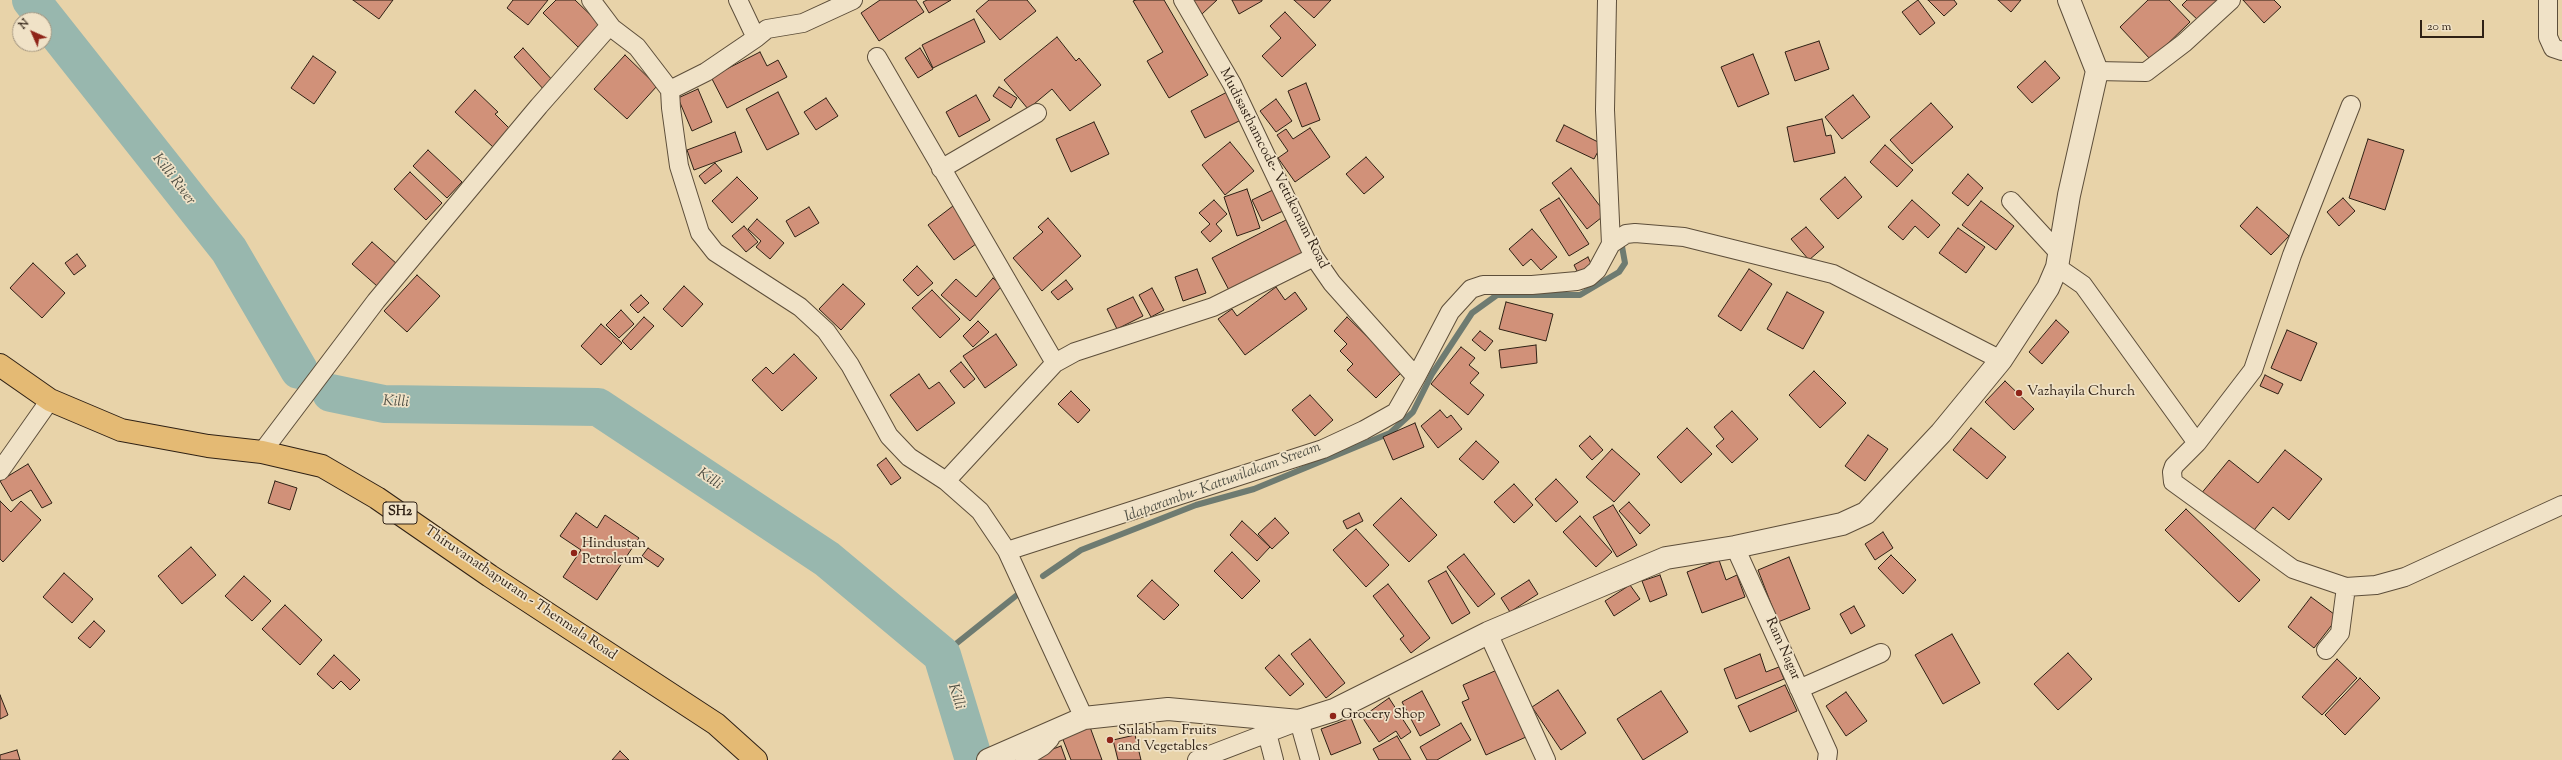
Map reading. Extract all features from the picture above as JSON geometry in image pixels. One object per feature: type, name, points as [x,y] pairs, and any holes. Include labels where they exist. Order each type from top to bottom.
[{"type":"main road","name":"Thiruvanathapuram - Thenmala Road","points":[[0,365],[50,400],[121,430],[208,446],[262,452],[322,466],[377,498],[490,576],[716,724],[756,760]]},
{"type":"street","points":[[591,0],[612,28],[636,47],[670,90],[670,108],[679,166],[700,233],[715,252],[800,307],[826,331],[850,365],[889,436],[909,457],[946,481],[980,511],[1010,555],[1019,578],[1084,718]]},
{"type":"street","points":[[738,0],[756,38]]},
{"type":"street","points":[[670,90],[706,72],[768,29],[803,23],[853,0]]},
{"type":"street","name":"Mudisasthamcode- Vettikonam Road","points":[[1183,0],[1232,84],[1314,257],[1332,284],[1416,377]]},
{"type":"street","points":[[1010,555],[1323,448],[1370,428],[1396,412],[1450,312],[1471,288],[1483,285],[1532,285],[1577,281],[1589,277],[1598,270],[1617,240],[1605,110],[1607,0]]},
{"type":"street","points":[[1197,760],[1299,721],[1334,710],[1488,633],[1666,558],[1735,547],[1842,524],[1866,513],[1941,433],[2001,360],[2048,288],[2058,260],[2069,194],[2096,71],[2069,0]]},
{"type":"street","points":[[2096,71],[2146,72],[2184,43],[2231,0]]},
{"type":"street","points":[[2548,0],[2548,38],[2553,48],[2562,51]]},
{"type":"street","points":[[262,452],[376,301],[539,106],[605,31],[612,28]]},
{"type":"street","points":[[877,57],[1055,363]]},
{"type":"street","points":[[2351,105],[2292,255],[2253,370],[2198,443],[2174,466],[2172,472],[2173,482],[2293,568],[2346,587],[2376,585],[2405,577],[2562,505]]},
{"type":"street","points":[[941,168],[1037,113]]},
{"type":"street","points":[[2011,201],[2058,260],[2083,285],[2198,443]]},
{"type":"street","points":[[1617,240],[1684,237],[1833,274],[2001,360]]},
{"type":"street","points":[[946,481],[1055,363],[1075,352],[1213,307],[1314,257]]},
{"type":"street","points":[[0,471],[50,400]]},
{"type":"street","name":"Ram Nagar","points":[[1735,547],[1828,756]]},
{"type":"street","points":[[2326,650],[2340,633],[2346,587]]},
{"type":"street","points":[[1488,633],[1546,760]]},
{"type":"street","points":[[1799,689],[1881,653]]},
{"type":"street","points":[[988,760],[1084,718],[1168,709],[1299,721]]},
{"type":"street","points":[[1299,721],[1310,760]]},
{"type":"street","points":[[1025,760],[1025,757],[1043,746],[1062,727]]},
{"type":"street","points":[[1267,733],[1274,760]]},
{"type":"building","points":[[353,0],[393,0],[379,19]]},
{"type":"building","points":[[513,0],[548,0],[528,25],[507,8]]},
{"type":"building","points":[[556,0],[575,0],[600,24],[578,47],[543,13]]},
{"type":"building","points":[[880,0],[916,0],[924,12],[879,41],[861,13]]},
{"type":"building","points":[[927,0],[951,0],[929,13],[923,2]]},
{"type":"building","points":[[989,0],[1027,0],[1036,11],[1000,40],[976,11]]},
{"type":"building","points":[[1164,0],[1208,75],[1169,98],[1147,61],[1163,52],[1133,1]]},
{"type":"building","points":[[1190,0],[1217,0],[1202,14]]},
{"type":"building","points":[[1232,0],[1262,0],[1262,1],[1239,14]]},
{"type":"building","points":[[1294,0],[1331,0],[1314,18]]},
{"type":"building","points":[[1918,0],[1935,23],[1920,35],[1902,12]]},
{"type":"building","points":[[1928,0],[1954,0],[1957,4],[1944,16]]},
{"type":"building","points":[[1998,0],[2021,0],[2011,12]]},
{"type":"building","points":[[2148,0],[2169,0],[2190,22],[2151,60],[2120,27]]},
{"type":"building","points":[[2187,0],[2219,1],[2199,21],[2182,5]]},
{"type":"building","points":[[2243,0],[2274,0],[2281,7],[2264,23]]},
{"type":"building","points":[[1285,12],[1316,45],[1282,77],[1262,56],[1281,38],[1270,26]]},
{"type":"building","points":[[974,19],[985,42],[933,68],[922,45]]},
{"type":"building","points":[[1057,37],[1076,61],[1079,58],[1101,85],[1070,111],[1052,89],[1028,109],[1004,80]]},
{"type":"building","points":[[1819,41],[1829,69],[1795,81],[1785,52]]},
{"type":"building","points":[[523,48],[555,83],[546,92],[514,57]]},
{"type":"building","points":[[920,48],[933,69],[918,78],[905,58]]},
{"type":"building","points":[[760,52],[767,66],[778,60],[787,77],[727,108],[711,77]]},
{"type":"building","points":[[1753,54],[1769,94],[1738,107],[1721,67]]},
{"type":"building","points":[[625,55],[657,86],[627,119],[594,89]]},
{"type":"building","points":[[313,56],[336,72],[314,104],[291,88]]},
{"type":"building","points":[[2045,61],[2060,78],[2032,103],[2017,87]]},
{"type":"building","points":[[1306,83],[1320,120],[1302,127],[1288,91]]},
{"type":"building","points":[[999,87],[1017,98],[1011,108],[993,96]]},
{"type":"building","points":[[698,89],[712,122],[692,131],[678,98]]},
{"type":"building","points":[[475,90],[498,112],[495,114],[510,129],[493,147],[455,112]]},
{"type":"building","points":[[1229,91],[1243,119],[1205,138],[1191,111]]},
{"type":"building","points":[[778,92],[799,134],[767,150],[746,109]]},
{"type":"building","points":[[976,95],[990,120],[959,137],[946,112]]},
{"type":"building","points":[[1853,95],[1870,117],[1842,139],[1825,117]]},
{"type":"building","points":[[826,98],[838,116],[816,130],[804,112]]},
{"type":"building","points":[[1276,99],[1292,121],[1276,132],[1260,111]]},
{"type":"building","points":[[1931,103],[1953,127],[1912,164],[1890,140]]},
{"type":"building","points":[[1822,119],[1826,136],[1831,135],[1835,153],[1794,162],[1787,127]]},
{"type":"building","points":[[1094,122],[1109,154],[1071,172],[1056,139]]},
{"type":"building","points":[[1564,125],[1602,144],[1594,159],[1556,141]]},
{"type":"building","points":[[1310,128],[1330,157],[1295,182],[1278,158],[1288,151],[1277,135],[1286,129],[1293,139]]},
{"type":"building","points":[[735,132],[742,152],[694,170],[687,150]]},
{"type":"building","points":[[2368,139],[2404,150],[2385,210],[2349,198]]},
{"type":"building","points":[[1230,142],[1254,171],[1225,195],[1202,165]]},
{"type":"building","points":[[1885,145],[1913,170],[1897,187],[1870,162]]},
{"type":"building","points":[[428,150],[462,182],[447,198],[413,166]]},
{"type":"building","points":[[1366,157],[1384,177],[1364,194],[1346,174]]},
{"type":"building","points":[[715,163],[722,171],[705,184],[699,176]]},
{"type":"building","points":[[1571,168],[1606,214],[1587,229],[1552,183]]},
{"type":"building","points":[[410,172],[442,203],[426,220],[394,189]]},
{"type":"building","points":[[1968,174],[1983,188],[1968,206],[1952,193]]},
{"type":"building","points":[[737,177],[758,198],[732,223],[712,201]]},
{"type":"building","points":[[1845,177],[1862,197],[1838,219],[1820,199]]},
{"type":"building","points":[[1247,189],[1260,228],[1237,236],[1224,197]]},
{"type":"building","points":[[1275,189],[1285,210],[1262,221],[1252,200]]},
{"type":"building","points":[[1559,198],[1589,244],[1569,256],[1540,210]]},
{"type":"building","points":[[2343,198],[2355,211],[2339,226],[2327,212]]},
{"type":"building","points":[[1214,200],[1227,214],[1216,224],[1222,231],[1210,242],[1201,232],[1210,224],[1199,213]]},
{"type":"building","points":[[1912,200],[1940,225],[1928,238],[1915,226],[1903,240],[1888,227]]},
{"type":"building","points":[[1981,201],[2014,226],[1996,250],[1962,225]]},
{"type":"building","points":[[953,206],[980,241],[954,260],[928,225]]},
{"type":"building","points":[[809,207],[819,223],[795,237],[786,221]]},
{"type":"building","points":[[2257,207],[2289,236],[2271,255],[2240,226]]},
{"type":"building","points":[[1048,218],[1081,256],[1042,291],[1013,258],[1043,232],[1038,227]]},
{"type":"building","points":[[757,219],[784,243],[770,259],[756,247],[761,241],[748,229]]},
{"type":"building","points":[[1286,220],[1303,254],[1230,292],[1212,258]]},
{"type":"building","points":[[744,226],[758,242],[746,252],[732,236]]},
{"type":"building","points":[[1806,227],[1824,247],[1809,260],[1791,239]]},
{"type":"building","points":[[1958,228],[1985,247],[1966,273],[1939,253]]},
{"type":"building","points":[[1532,229],[1557,257],[1541,270],[1531,259],[1523,266],[1509,249]]},
{"type":"building","points":[[372,242],[397,264],[377,286],[352,264]]},
{"type":"building","points":[[77,254],[86,266],[74,275],[65,263]]},
{"type":"building","points":[[1588,257],[1593,268],[1579,275],[1574,265]]},
{"type":"building","points":[[33,263],[65,293],[42,318],[10,288]]},
{"type":"building","points":[[917,266],[933,283],[918,296],[903,280]]},
{"type":"building","points":[[1197,269],[1206,293],[1183,301],[1175,277]]},
{"type":"building","points":[[1749,269],[1772,284],[1741,331],[1718,316]]},
{"type":"building","points":[[417,275],[440,296],[407,332],[384,311]]},
{"type":"building","points":[[993,278],[1002,286],[970,321],[941,295],[956,279],[976,297]]},
{"type":"building","points":[[1066,280],[1073,289],[1058,300],[1051,292]]},
{"type":"building","points":[[843,284],[865,304],[841,330],[819,309]]},
{"type":"building","points":[[684,286],[703,304],[682,327],[663,309]]},
{"type":"building","points":[[1276,287],[1285,300],[1295,292],[1307,309],[1245,355],[1218,319],[1232,309],[1237,316]]},
{"type":"building","points":[[1152,288],[1164,310],[1151,317],[1139,295]]},
{"type":"building","points":[[932,290],[960,319],[940,338],[912,308]]},
{"type":"building","points":[[1787,292],[1824,312],[1803,349],[1767,329]]},
{"type":"building","points":[[641,295],[649,303],[638,313],[630,305]]},
{"type":"building","points":[[1133,297],[1143,316],[1117,329],[1107,309]]},
{"type":"building","points":[[1506,302],[1553,314],[1546,341],[1499,329]]},
{"type":"building","points":[[621,310],[634,324],[619,338],[606,325]]},
{"type":"building","points":[[644,317],[654,326],[631,350],[622,341]]},
{"type":"building","points":[[1347,317],[1403,371],[1376,398],[1347,370],[1353,364],[1340,351],[1347,344],[1334,331]]},
{"type":"building","points":[[2056,320],[2069,332],[2042,364],[2029,352]]},
{"type":"building","points":[[978,321],[989,332],[973,347],[963,336]]},
{"type":"building","points":[[601,324],[622,343],[601,365],[581,346]]},
{"type":"building","points":[[2287,330],[2317,343],[2301,381],[2271,368]]},
{"type":"building","points":[[1480,331],[1493,341],[1485,351],[1472,340]]},
{"type":"building","points":[[996,334],[1017,365],[985,388],[963,356]]},
{"type":"building","points":[[1536,345],[1537,363],[1501,368],[1499,350]]},
{"type":"building","points":[[1461,347],[1475,358],[1469,365],[1479,373],[1470,383],[1484,395],[1468,415],[1431,384]]},
{"type":"building","points":[[794,354],[817,378],[782,411],[752,380],[766,367],[773,374]]},
{"type":"building","points":[[961,362],[975,379],[964,388],[950,371]]},
{"type":"building","points":[[1814,371],[1846,403],[1820,428],[1789,395]]},
{"type":"building","points":[[919,374],[929,389],[939,382],[955,403],[917,431],[890,395]]},
{"type":"building","points":[[2265,375],[2283,384],[2278,394],[2260,386]]},
{"type":"building","points":[[2005,381],[2034,409],[2014,430],[1985,402]]},
{"type":"building","points":[[1071,391],[1090,410],[1078,423],[1058,404]]},
{"type":"building","points":[[1310,395],[1333,420],[1315,436],[1292,410]]},
{"type":"building","points":[[1440,410],[1447,418],[1451,415],[1462,429],[1438,448],[1421,426]]},
{"type":"building","points":[[1732,411],[1758,439],[1732,463],[1716,446],[1724,439],[1714,427]]},
{"type":"building","points":[[1415,423],[1424,447],[1393,460],[1383,437]]},
{"type":"building","points":[[1687,428],[1712,454],[1681,483],[1657,457]]},
{"type":"building","points":[[1971,428],[2006,457],[1987,479],[1953,450]]},
{"type":"building","points":[[1868,435],[1888,449],[1865,481],[1845,466]]},
{"type":"building","points":[[1590,436],[1603,450],[1592,460],[1579,446]]},
{"type":"building","points":[[1476,441],[1499,462],[1483,480],[1459,459]]},
{"type":"building","points":[[1612,449],[1640,474],[1614,502],[1586,477]]},
{"type":"building","points":[[2285,450],[2322,479],[2289,520],[2273,507],[2250,535],[2200,495],[2229,460],[2258,483]]},
{"type":"building","points":[[886,458],[901,478],[891,485],[877,465]]},
{"type":"building","points":[[28,464],[52,503],[42,508],[31,490],[12,501],[0,481]]},
{"type":"building","points":[[1556,479],[1578,502],[1556,522],[1535,499]]},
{"type":"building","points":[[275,481],[297,488],[290,510],[268,503]]},
{"type":"building","points":[[1514,484],[1533,505],[1514,523],[1494,502]]},
{"type":"building","points":[[1401,498],[1437,535],[1409,562],[1373,525]]},
{"type":"building","points":[[0,501],[11,512],[21,501],[41,520],[3,562],[0,559]]},
{"type":"building","points":[[1629,502],[1650,525],[1640,534],[1619,511]]},
{"type":"building","points":[[1613,505],[1637,545],[1617,557],[1593,517]]},
{"type":"building","points":[[2186,509],[2260,580],[2239,602],[2165,530]]},
{"type":"building","points":[[576,513],[597,528],[605,515],[639,538],[597,600],[563,577],[581,550],[560,536]]},
{"type":"building","points":[[1359,513],[1363,521],[1347,529],[1343,521]]},
{"type":"building","points":[[1580,516],[1612,552],[1596,567],[1563,532]]},
{"type":"building","points":[[1275,518],[1289,533],[1272,549],[1258,534]]},
{"type":"building","points":[[1242,521],[1270,547],[1257,561],[1230,535]]},
{"type":"building","points":[[1356,529],[1389,565],[1366,587],[1333,550]]},
{"type":"building","points":[[1883,532],[1893,548],[1875,560],[1865,544]]},
{"type":"building","points":[[191,547],[216,575],[182,604],[158,576]]},
{"type":"building","points":[[648,548],[664,559],[658,567],[642,556]]},
{"type":"building","points":[[1232,552],[1260,581],[1242,599],[1214,571]]},
{"type":"building","points":[[1464,554],[1495,594],[1478,607],[1447,567]]},
{"type":"building","points":[[1891,555],[1916,580],[1903,594],[1878,568]]},
{"type":"building","points":[[1789,557],[1810,609],[1778,622],[1758,570]]},
{"type":"building","points":[[1719,560],[1726,580],[1737,575],[1745,597],[1702,613],[1687,572]]},
{"type":"building","points":[[1446,571],[1470,613],[1452,624],[1428,581]]},
{"type":"building","points":[[64,573],[93,599],[72,623],[43,597]]},
{"type":"building","points":[[1660,575],[1667,595],[1650,602],[1642,581]]},
{"type":"building","points":[[244,576],[271,601],[252,621],[225,596]]},
{"type":"building","points":[[1152,580],[1179,605],[1164,620],[1137,596]]},
{"type":"building","points":[[1529,580],[1538,594],[1510,612],[1501,598]]},
{"type":"building","points":[[1388,584],[1430,638],[1411,653],[1400,639],[1404,636],[1373,596]]},
{"type":"building","points":[[1630,585],[1640,599],[1614,616],[1605,601]]},
{"type":"building","points":[[2311,597],[2338,617],[2314,648],[2288,627]]},
{"type":"building","points":[[285,605],[322,640],[300,665],[262,629]]},
{"type":"building","points":[[1854,606],[1865,626],[1851,634],[1840,614]]},
{"type":"building","points":[[94,621],[105,631],[90,648],[78,638]]},
{"type":"building","points":[[1952,634],[1980,683],[1943,704],[1915,655]]},
{"type":"building","points":[[1310,639],[1345,683],[1326,698],[1291,654]]},
{"type":"building","points":[[2068,653],[2092,679],[2058,710],[2034,684]]},
{"type":"building","points":[[1760,654],[1766,672],[1779,667],[1784,679],[1736,699],[1724,669]]},
{"type":"building","points":[[334,655],[360,680],[350,690],[341,681],[333,689],[317,674]]},
{"type":"building","points":[[1279,655],[1304,684],[1290,696],[1265,668]]},
{"type":"building","points":[[2337,659],[2357,678],[2322,715],[2302,697]]},
{"type":"building","points":[[1497,670],[1526,737],[1486,755],[1462,702],[1469,699],[1463,685]]},
{"type":"building","points":[[2360,678],[2380,698],[2345,735],[2325,715]]},
{"type":"building","points":[[1785,685],[1797,711],[1750,732],[1738,706]]},
{"type":"building","points":[[1558,690],[1586,733],[1561,750],[1532,707]]},
{"type":"building","points":[[1422,691],[1440,725],[1420,736],[1402,702]]},
{"type":"building","points":[[1661,691],[1688,732],[1643,760],[1617,719]]},
{"type":"building","points":[[1846,692],[1867,721],[1846,736],[1826,706]]},
{"type":"building","points":[[0,695],[8,715],[0,719]]},
{"type":"building","points":[[1389,698],[1411,732],[1401,739],[1396,731],[1379,742],[1362,717]]},
{"type":"building","points":[[1351,718],[1361,743],[1331,755],[1321,729]]},
{"type":"building","points":[[1461,723],[1471,740],[1437,760],[1427,760],[1420,747]]},
{"type":"building","points":[[1090,727],[1102,760],[1071,760],[1062,737]]},
{"type":"building","points":[[1135,735],[1141,760],[1118,760],[1113,740]]},
{"type":"building","points":[[1397,736],[1411,760],[1379,760],[1373,749]]},
{"type":"building","points":[[1061,746],[1066,760],[1026,759]]},
{"type":"building","points":[[17,750],[20,760],[0,760],[0,755]]},
{"type":"building","points":[[620,751],[629,760],[612,760]]},
{"type":"waterway","name":"Killi River","points":[[31,0],[229,250],[299,370]]},
{"type":"waterway","name":"Idaparambu- Kattuvilakam Stream","points":[[1043,576],[1081,550],[1196,505],[1254,489],[1390,433],[1413,412],[1432,374],[1472,313],[1497,295],[1580,295],[1619,272],[1625,263],[1621,241]]},
{"type":"waterway","name":"Killi","points":[[331,393],[384,404],[598,407],[827,559],[942,655],[974,760]]},
{"type":"waterway","name":"Idaparambu- Kattuvilakam Stream","points":[[942,655],[1017,595]]},
{"type":"place","name":"Vazhayila Church","points":[[2019,393]]},
{"type":"place","name":"Hindustan Petroleum","points":[[574,553]]},
{"type":"place","name":"Grocery Shop","points":[[1333,716]]},
{"type":"place","name":"Sulabham Fruits and Vegetables","points":[[1110,740]]}]
